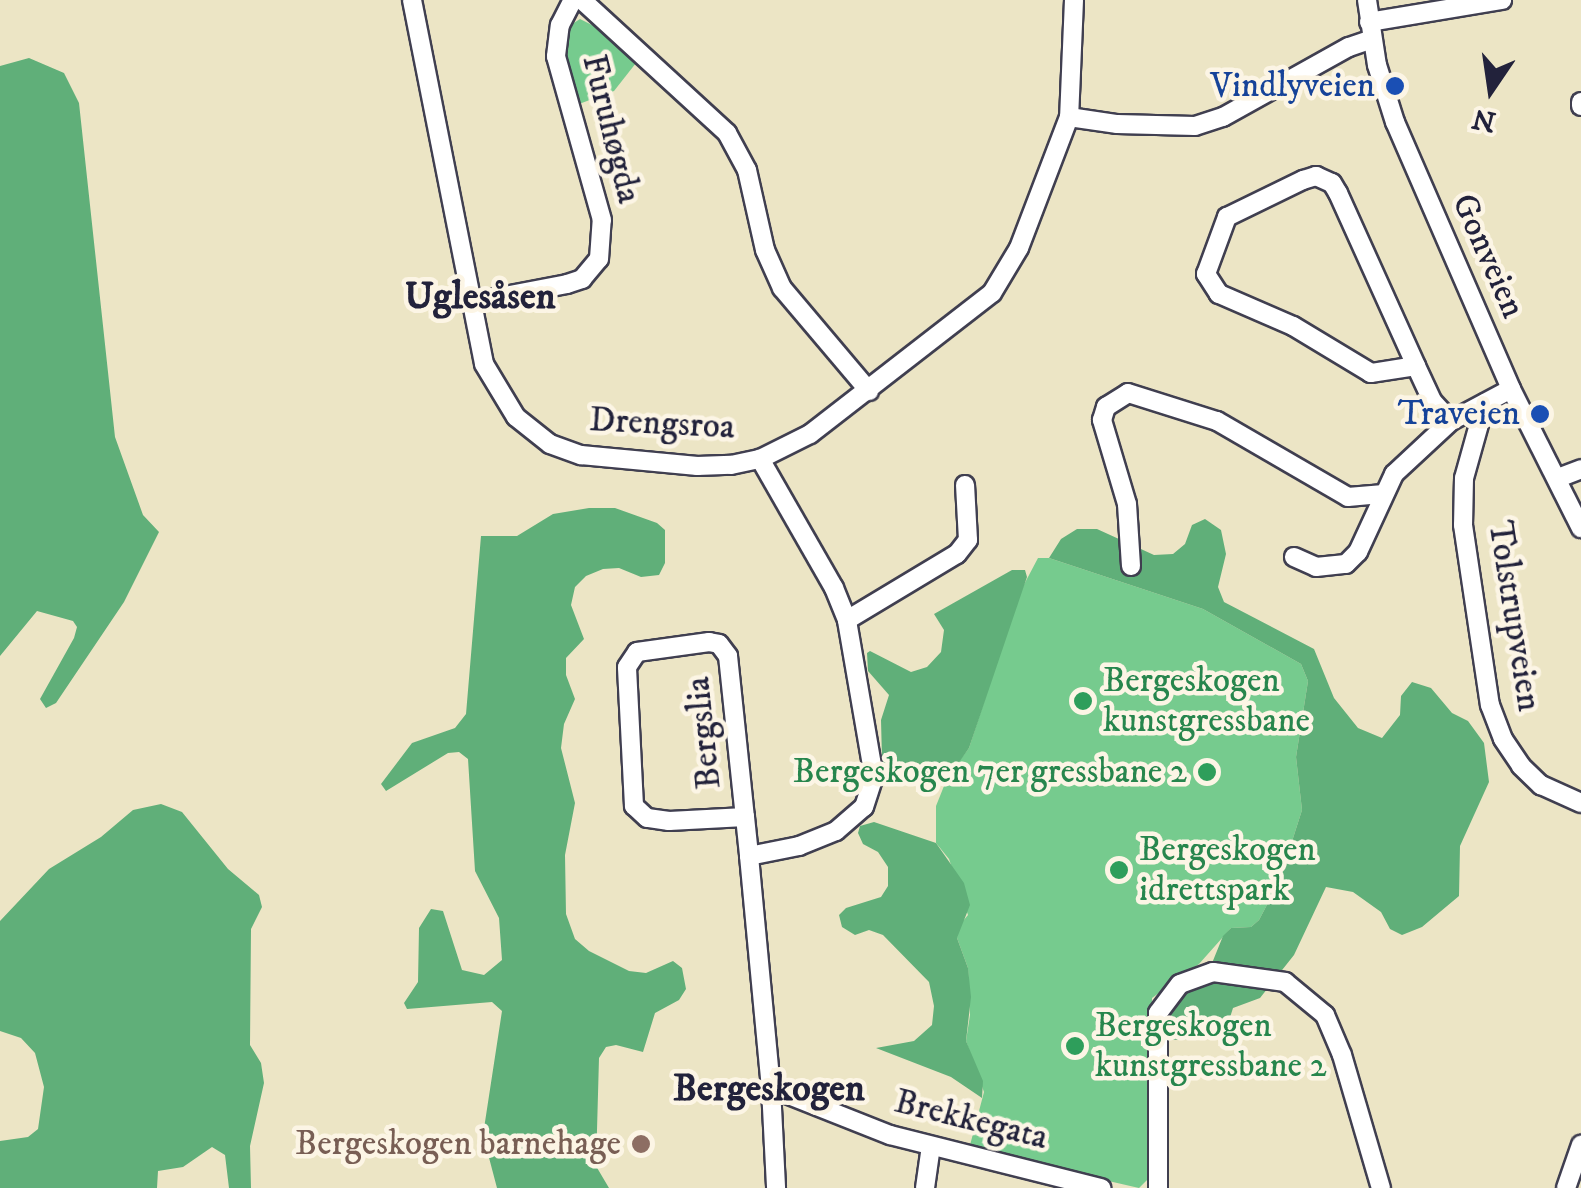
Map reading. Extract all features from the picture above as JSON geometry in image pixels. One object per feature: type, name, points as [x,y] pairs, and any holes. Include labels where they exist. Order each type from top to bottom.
[{"type":"street","name":"Drengsroa","points":[[412,0],[473,302],[476,334],[493,385],[516,417],[550,444],[602,458],[697,466],[760,459],[797,442],[868,391],[992,293],[1018,248],[1068,117]]},
{"type":"street","name":"Furuhøgda","points":[[473,302],[567,284],[582,278],[599,259],[602,220],[556,56],[560,25],[573,0]]},
{"type":"street","points":[[582,0],[726,134],[747,170],[765,250],[782,288],[868,391]]},
{"type":"street","points":[[1074,0],[1068,117],[1195,126],[1223,117],[1349,47],[1370,31],[1502,0]]},
{"type":"street","name":"Gonveien","points":[[1367,0],[1370,31],[1394,122],[1511,389],[1581,528]]},
{"type":"street","points":[[1416,366],[1371,373],[1293,326],[1219,294],[1206,274],[1227,217],[1303,180],[1316,176],[1332,183],[1433,402],[1451,422]]},
{"type":"street","points":[[1294,557],[1316,567],[1346,564],[1358,552],[1381,494],[1394,474],[1451,422],[1511,389]]},
{"type":"street","points":[[1132,566],[1127,504],[1102,420],[1106,407],[1128,393],[1217,420],[1348,497],[1381,494]]},
{"type":"street","name":"Tolstrupveien","points":[[1485,403],[1464,478],[1464,525],[1490,705],[1503,739],[1521,766],[1542,784],[1581,802]]},
{"type":"street","points":[[749,856],[820,839],[853,818],[869,799],[873,762],[847,620],[834,588],[760,459]]},
{"type":"street","points":[[1558,478],[1581,469]]},
{"type":"street","points":[[847,620],[957,554],[968,540],[965,485]]},
{"type":"street","name":"Bergslia","points":[[745,817],[669,821],[647,818],[634,806],[627,667],[637,652],[709,642],[724,649],[745,817],[749,856],[771,1088],[776,1188]]},
{"type":"street","points":[[1158,1188],[1158,1013],[1180,984],[1213,972],[1285,982],[1326,1015],[1342,1054],[1381,1188]]},
{"type":"street","name":"Brekkegata","points":[[771,1088],[857,1124],[1101,1188]]},
{"type":"street","points":[[1566,1188],[1581,1145]]},
{"type":"street","points":[[925,1188],[931,1146]]},
{"type":"green space","points":[[580,19],[606,32],[636,63],[614,91],[579,104],[566,70],[564,44],[569,26]]},
{"type":"green space","points":[[29,58],[64,73],[79,103],[115,437],[143,515],[159,532],[124,602],[56,703],[46,708],[40,699],[74,638],[77,627],[73,621],[37,611],[0,656],[0,66]]},
{"type":"green space","points":[[615,508],[657,523],[665,530],[665,563],[659,575],[641,577],[619,568],[603,569],[586,576],[575,587],[571,605],[584,639],[566,658],[566,675],[575,699],[564,724],[561,748],[575,803],[565,855],[566,914],[575,939],[589,951],[629,971],[646,973],[673,961],[682,968],[686,989],[679,1000],[655,1013],[643,1052],[616,1045],[606,1047],[599,1058],[596,1166],[609,1188],[497,1188],[483,1135],[502,1011],[492,1002],[407,1009],[404,1003],[418,982],[419,928],[431,909],[443,911],[462,970],[484,975],[502,960],[499,918],[475,871],[468,759],[459,752],[448,753],[386,791],[381,784],[412,743],[455,728],[466,714],[481,536],[517,536],[553,514]]},
{"type":"green space","points":[[1205,519],[1221,530],[1226,554],[1218,587],[1224,602],[1314,649],[1334,698],[1358,728],[1382,738],[1400,715],[1401,696],[1412,682],[1431,688],[1452,713],[1468,721],[1484,743],[1489,782],[1460,846],[1459,896],[1422,927],[1402,935],[1390,929],[1381,912],[1353,892],[1326,887],[1294,955],[1260,998],[1233,1008],[1225,1033],[1217,1039],[1163,1040],[1167,1017],[1179,998],[1206,978],[1223,936],[1231,928],[1251,927],[1259,920],[1279,882],[1302,810],[1296,757],[1308,681],[1301,664],[1203,609],[1049,558],[1061,539],[1077,529],[1097,529],[1154,555],[1173,554],[1185,544],[1192,525]]},
{"type":"green space","name":"Bergeskogen idrettspark","points":[[1038,558],[1049,558],[1203,609],[1301,664],[1308,681],[1296,757],[1302,810],[1279,882],[1259,920],[1251,927],[1231,928],[1199,964],[1152,998],[1149,1178],[1139,1188],[969,1149],[984,1092],[966,1041],[970,1015],[968,968],[957,938],[958,927],[968,915],[949,859],[936,843],[936,806],[948,776],[969,748],[1019,594]]},
{"type":"green space","points":[[1012,570],[1025,570],[1027,577],[969,748],[960,761],[939,776],[903,785],[888,777],[882,759],[881,720],[889,695],[868,671],[867,653],[870,651],[911,672],[927,667],[941,652],[944,630],[934,614]]},
{"type":"green space","points":[[161,804],[182,812],[228,869],[259,895],[262,907],[251,929],[250,1045],[261,1063],[264,1083],[250,1146],[251,1188],[229,1188],[225,1155],[212,1147],[183,1167],[158,1171],[157,1188],[0,1188],[0,1141],[28,1137],[38,1129],[44,1087],[35,1053],[21,1038],[0,1031],[0,921],[49,869],[101,837],[133,810]]},
{"type":"green space","points":[[874,822],[936,843],[964,883],[970,905],[957,938],[968,968],[971,997],[966,1041],[983,1081],[982,1098],[951,1077],[876,1048],[914,1041],[932,1025],[934,1006],[929,982],[883,935],[869,930],[855,935],[842,927],[839,915],[846,908],[881,897],[888,886],[888,867],[878,852],[863,844],[858,833],[860,826]]},
{"type":"place","name":"Vindlyveien","points":[[1395,86]]},
{"type":"place","name":"Traveien","points":[[1540,414]]},
{"type":"place","name":"Bergeskogen kunstgressbane","points":[[1083,701]]},
{"type":"place","name":"Bergeskogen 7er gressbane 2","points":[[1207,772]]},
{"type":"place","name":"Bergeskogen idrettspark","points":[[1119,870]]},
{"type":"place","name":"Bergeskogen kunstgressbane 2","points":[[1075,1046]]},
{"type":"place","name":"Bergeskogen barnehage","points":[[641,1144]]},
{"type":"district","name":"Uglesåsen","points":[[480,298]]},
{"type":"district","name":"Bergeskogen","points":[[769,1090]]}]
